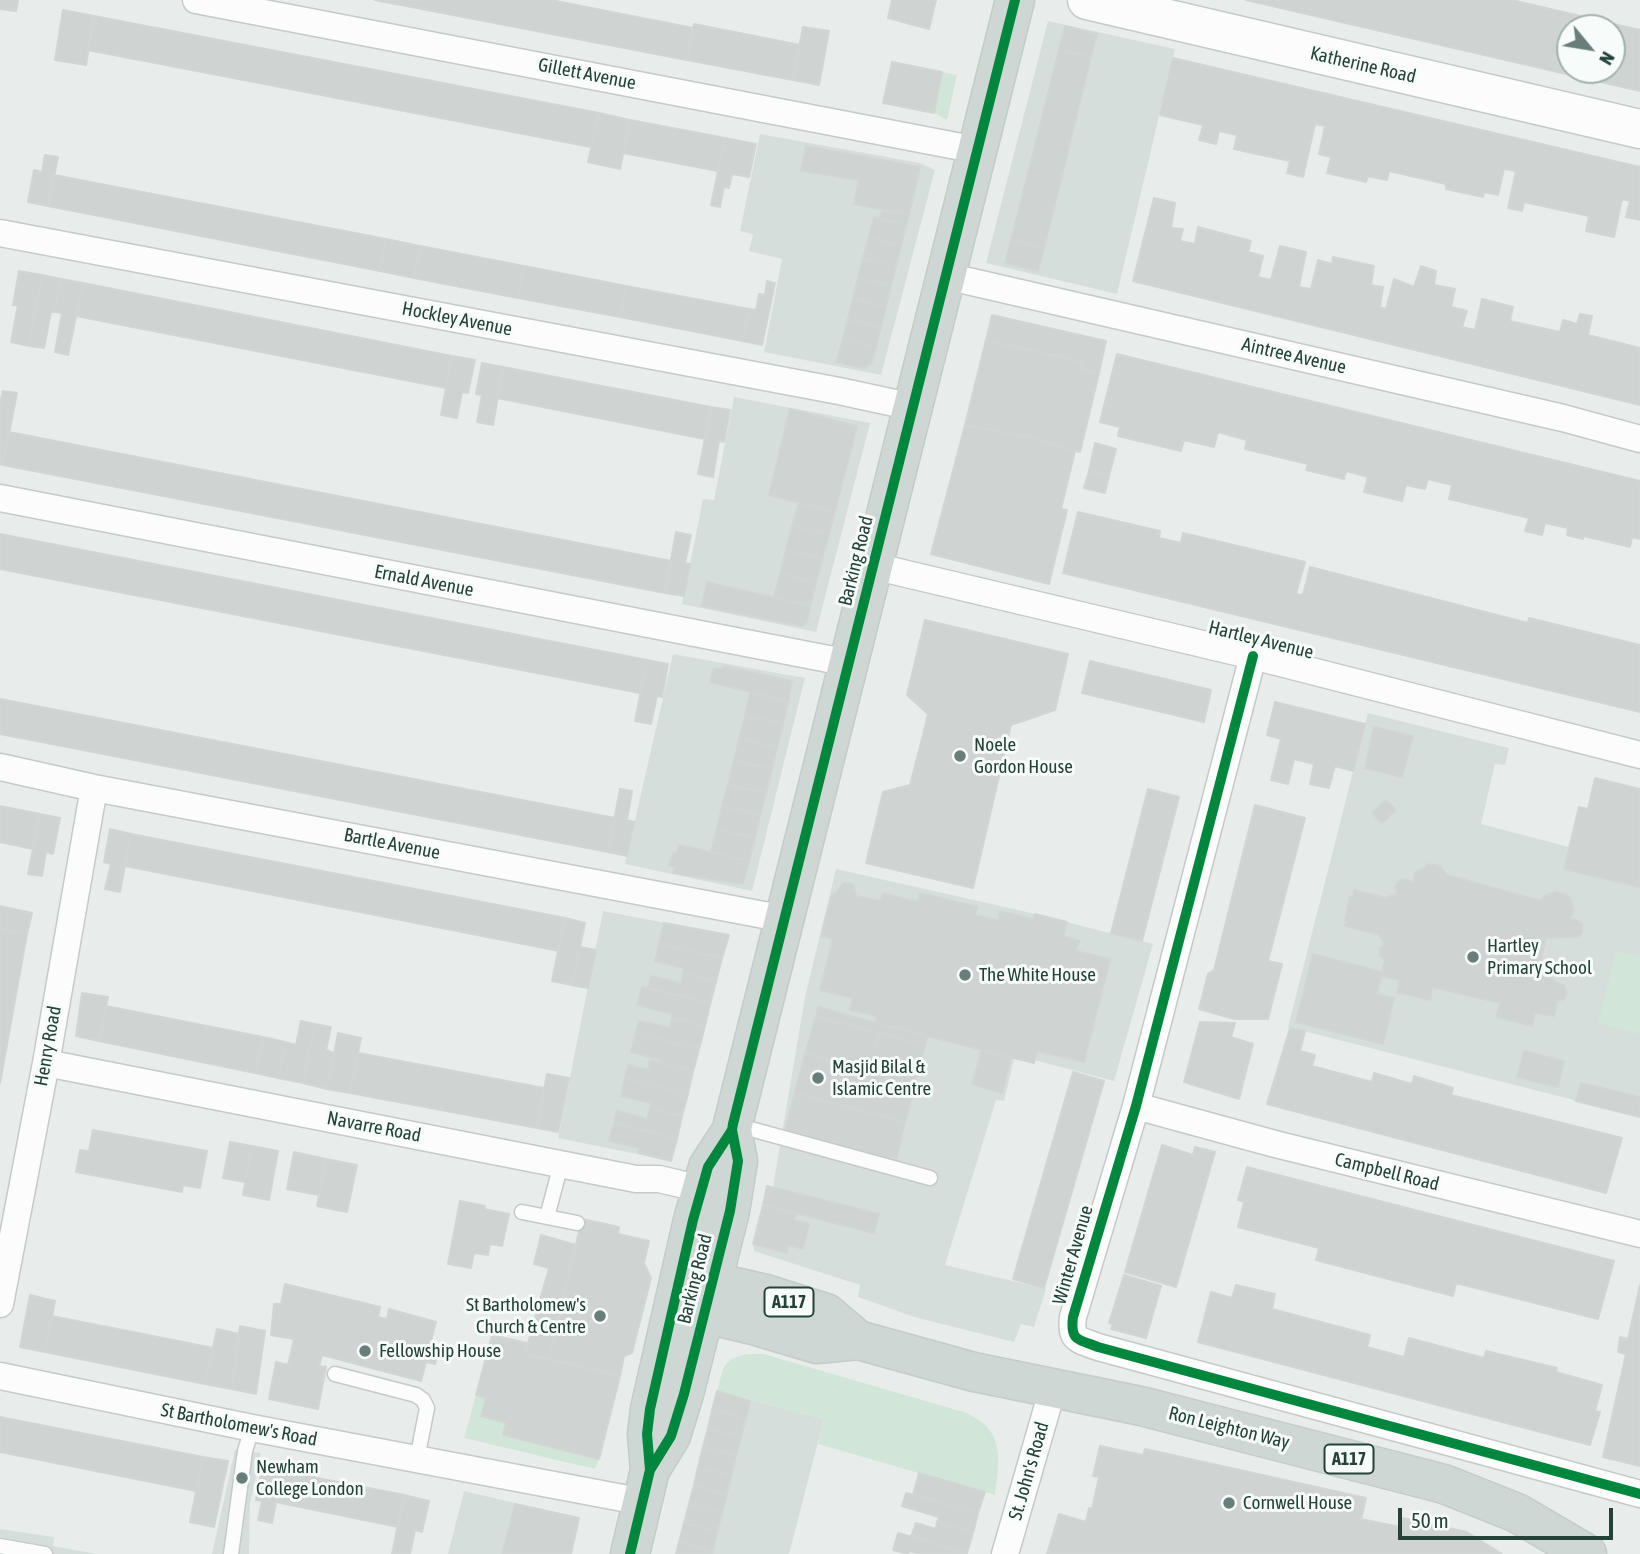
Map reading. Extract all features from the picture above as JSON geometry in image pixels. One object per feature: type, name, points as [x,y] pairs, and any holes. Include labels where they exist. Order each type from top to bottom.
[{"type":"main road","name":"Barking Road","points":[[693,1294],[702,1189],[708,1167],[732,1127],[1016,0]]},
{"type":"main road","name":"Katherine Road","points":[[1087,0],[1640,129]]},
{"type":"main road","name":"Barking Road","points":[[630,1554],[647,1486],[649,1409],[693,1294],[730,1211],[738,1161],[732,1127]]},
{"type":"main road","name":"Ron Leighton Way","points":[[693,1294],[766,1294],[827,1313],[858,1340],[974,1372],[1141,1406],[1444,1484],[1517,1513],[1587,1554]]},
{"type":"street","name":"Gillett Avenue","points":[[196,0],[978,150]]},
{"type":"street","name":"Hockley Avenue","points":[[0,233],[913,407]]},
{"type":"street","name":"Aintree Avenue","points":[[946,276],[1563,418],[1640,439]]},
{"type":"street","name":"Ernald Avenue","points":[[0,498],[849,663]]},
{"type":"street","name":"Hartley Avenue","points":[[873,566],[1253,656],[1640,755]]},
{"type":"street","name":"Winter Avenue","points":[[1253,656],[1136,1106],[1071,1331],[1075,1337],[1110,1351],[1640,1494]]},
{"type":"street","name":"Bartle Avenue","points":[[0,768],[785,919]]},
{"type":"street","name":"Henry Road","points":[[0,1304],[46,1063],[93,788]]},
{"type":"street","name":"Navarre Road","points":[[46,1063],[636,1179],[659,1179],[702,1189]]},
{"type":"street","name":"Campbell Road","points":[[1136,1106],[1275,1144],[1640,1234]]},
{"type":"street","name":"St Bartholomew's Road","points":[[0,1376],[416,1459],[647,1486]]},
{"type":"street","name":"St. John's Road","points":[[1005,1554],[1053,1388]]},
{"type":"lane","points":[[732,1127],[930,1178]]},
{"type":"lane","points":[[547,1217],[561,1164]]},
{"type":"lane","points":[[522,1212],[577,1223]]},
{"type":"lane","points":[[335,1374],[416,1395],[423,1400],[427,1408],[416,1459]]},
{"type":"lane","points":[[231,1554],[245,1451],[251,1428]]},
{"type":"lane","points":[[0,1546],[45,1554]]},
{"type":"shaded area","points":[[1048,21],[1175,49],[1117,294],[986,263]]},
{"type":"shaded area","points":[[760,134],[920,163],[935,170],[881,375],[764,352],[782,259],[749,251],[753,234],[740,231]]},
{"type":"shaded area","points":[[734,397],[870,423],[816,632],[682,604],[703,499],[714,500]]},
{"type":"shaded area","points":[[673,654],[805,678],[752,891],[625,864]]},
{"type":"shaded area","name":"Hartley Primary School","points":[[1368,713],[1509,748],[1505,765],[1495,764],[1481,824],[1569,847],[1564,869],[1640,887],[1640,1117],[1288,1027]]},
{"type":"shaded area","points":[[836,869],[1027,912],[1153,944],[1114,1081],[1015,1055],[1004,1101],[996,1100],[945,1265],[1046,1289],[1034,1327],[1021,1324],[1014,1342],[914,1317],[858,1297],[860,1285],[754,1251],[753,1244],[767,1186],[773,1187],[805,997]]},
{"type":"shaded area","points":[[603,911],[729,935],[671,1161],[558,1138]]},
{"type":"shaded area","points":[[717,1391],[824,1419],[789,1554],[676,1554]]},
{"type":"shaded area","name":"Newham College London","points":[[235,1450],[261,1453],[250,1504],[249,1554],[212,1554]]},
{"type":"shaded area","points":[[464,1491],[579,1518],[571,1554],[448,1554]]},
{"type":"shaded area","points":[[0,1529],[54,1537],[53,1546],[96,1554],[0,1554]]},
{"type":"green space","points":[[942,72],[957,75],[947,120],[934,113]]},
{"type":"green space","points":[[1616,951],[1640,957],[1640,1034],[1598,1023]]},
{"type":"green space","points":[[747,1354],[764,1354],[967,1413],[985,1425],[995,1440],[998,1458],[995,1495],[818,1444],[824,1419],[717,1391],[728,1362]]},
{"type":"green space","points":[[476,1395],[486,1398],[482,1416],[506,1423],[503,1436],[599,1459],[595,1469],[464,1438]]},
{"type":"building","points":[[0,0],[18,0],[16,11],[0,9]]},
{"type":"building","points":[[375,0],[551,0],[693,28],[687,60]]},
{"type":"building","points":[[892,0],[936,0],[929,29],[888,18]]},
{"type":"building","points":[[1246,0],[1512,0],[1572,14],[1556,14],[1556,72]]},
{"type":"building","points":[[63,10],[94,16],[86,65],[55,60]]},
{"type":"building","points":[[94,16],[599,113],[591,147],[88,50]]},
{"type":"building","points":[[694,24],[800,45],[793,80],[687,60]]},
{"type":"building","points":[[1065,26],[1097,34],[1091,57],[1059,49]]},
{"type":"building","points":[[803,27],[829,31],[819,85],[793,80]]},
{"type":"building","points":[[1626,27],[1640,30],[1640,91],[1610,84],[1626,84]]},
{"type":"building","points":[[1059,49],[1091,57],[1044,248],[1011,240]]},
{"type":"building","points":[[1173,58],[1640,167],[1640,220],[1626,217],[1630,201],[1622,199],[1614,237],[1586,231],[1589,216],[1524,202],[1522,211],[1508,208],[1516,171],[1504,169],[1498,195],[1484,192],[1483,197],[1446,189],[1446,184],[1389,171],[1387,180],[1368,176],[1366,182],[1327,173],[1331,157],[1319,154],[1325,126],[1315,124],[1303,177],[1287,173],[1290,161],[1234,149],[1237,135],[1219,131],[1216,144],[1199,140],[1203,125],[1160,115]]},
{"type":"building","points":[[892,62],[942,72],[934,113],[883,103]]},
{"type":"building","points":[[599,113],[630,120],[620,169],[588,162]]},
{"type":"building","points":[[630,120],[725,138],[718,171],[623,153]]},
{"type":"building","points":[[725,138],[756,144],[749,177],[732,174],[729,188],[724,187],[720,207],[711,205]]},
{"type":"building","points":[[806,146],[920,167],[909,215],[854,204],[859,180],[801,171]]},
{"type":"building","points":[[45,155],[58,157],[48,206],[28,202],[34,170],[42,172]]},
{"type":"building","points":[[54,175],[386,239],[380,271],[48,206]]},
{"type":"building","points":[[1154,198],[1175,203],[1171,228],[1183,229],[1180,241],[1195,244],[1198,227],[1251,241],[1248,252],[1263,256],[1258,277],[1271,280],[1280,246],[1306,252],[1299,287],[1311,289],[1318,260],[1332,264],[1333,257],[1374,266],[1371,285],[1383,287],[1380,307],[1386,309],[1394,279],[1414,287],[1421,266],[1436,271],[1434,285],[1455,289],[1451,307],[1467,311],[1462,327],[1475,330],[1482,299],[1513,307],[1510,321],[1560,332],[1563,320],[1577,324],[1580,314],[1592,316],[1588,335],[1640,348],[1640,405],[1133,281]]},
{"type":"building","points":[[895,211],[909,215],[906,225],[879,218],[882,212],[894,214]]},
{"type":"building","points":[[874,217],[906,225],[901,246],[869,237]]},
{"type":"building","points":[[869,237],[901,246],[896,266],[863,258]]},
{"type":"building","points":[[386,239],[420,246],[414,278],[380,271]]},
{"type":"building","points":[[1011,240],[1044,248],[1038,271],[1005,263]]},
{"type":"building","points":[[420,246],[524,266],[518,298],[414,278]]},
{"type":"building","points":[[863,258],[896,266],[891,286],[858,278]]},
{"type":"building","points":[[524,266],[626,286],[620,317],[518,298]]},
{"type":"building","points":[[19,271],[42,275],[29,346],[11,342],[18,305],[13,305]]},
{"type":"building","points":[[42,275],[61,279],[44,348],[29,346]]},
{"type":"building","points":[[858,278],[891,286],[886,307],[853,298]]},
{"type":"building","points":[[61,279],[83,283],[68,355],[55,352],[62,313],[55,312]]},
{"type":"building","points":[[767,281],[775,283],[762,345],[743,341],[749,309],[756,310],[759,294],[765,295]]},
{"type":"building","points":[[83,283],[452,356],[446,388],[76,316]]},
{"type":"building","points":[[626,286],[749,309],[743,341],[620,317]]},
{"type":"building","points":[[853,298],[886,307],[881,327],[848,319]]},
{"type":"building","points":[[992,315],[1106,341],[1099,373],[1081,369],[1083,362],[986,340]]},
{"type":"building","points":[[848,319],[881,327],[876,348],[843,339]]},
{"type":"building","points":[[843,339],[876,348],[871,364],[864,368],[836,362]]},
{"type":"building","points":[[986,340],[1083,362],[1081,369],[1099,373],[1080,452],[1025,436],[965,425]]},
{"type":"building","points":[[1117,354],[1640,481],[1640,539],[1632,537],[1630,547],[1584,536],[1583,539],[1567,535],[1568,528],[1545,523],[1542,535],[1525,531],[1529,518],[1449,499],[1452,485],[1428,479],[1425,489],[1406,485],[1402,501],[1364,492],[1368,477],[1346,471],[1344,479],[1306,470],[1308,464],[1245,449],[1247,440],[1218,432],[1214,447],[1184,440],[1181,451],[1118,436],[1120,427],[1100,422]]},
{"type":"building","points":[[452,356],[475,360],[468,393],[462,392],[457,418],[441,415]]},
{"type":"building","points":[[482,363],[503,367],[493,425],[477,422],[482,395],[476,394]]},
{"type":"building","points":[[503,367],[711,407],[705,439],[497,398]]},
{"type":"building","points":[[3,391],[17,393],[3,465],[0,464],[0,404]]},
{"type":"building","points":[[711,407],[730,410],[724,442],[719,441],[713,477],[698,474]]},
{"type":"building","points":[[790,409],[857,426],[835,512],[769,495]]},
{"type":"building","points":[[965,425],[1025,436],[1075,451],[1061,509],[1067,510],[1049,584],[931,554]]},
{"type":"building","points":[[9,432],[671,561],[665,593],[3,465]]},
{"type":"building","points":[[1095,443],[1116,449],[1109,476],[1089,471]]},
{"type":"building","points":[[1089,471],[1109,476],[1105,493],[1084,488]]},
{"type":"building","points":[[799,503],[835,512],[829,535],[792,526]]},
{"type":"building","points":[[1078,512],[1160,531],[1159,538],[1181,543],[1183,533],[1305,562],[1296,594],[1303,595],[1310,567],[1528,623],[1529,618],[1640,645],[1640,712],[1063,573]]},
{"type":"building","points":[[792,526],[829,535],[822,559],[786,550]]},
{"type":"building","points":[[676,532],[691,535],[685,563],[690,564],[684,596],[665,593]]},
{"type":"building","points":[[0,534],[647,660],[640,693],[0,569]]},
{"type":"building","points":[[786,550],[822,559],[816,582],[780,574]]},
{"type":"building","points":[[780,574],[816,582],[810,606],[774,597]]},
{"type":"building","points":[[707,582],[810,606],[807,622],[802,626],[702,606]]},
{"type":"building","name":"Noele Gordon House","points":[[925,620],[1068,654],[1055,710],[1011,725],[973,888],[866,863],[883,792],[910,785],[925,727],[928,714],[907,695]]},
{"type":"building","points":[[647,660],[668,664],[662,697],[657,696],[651,724],[635,721]]},
{"type":"building","points":[[1090,661],[1211,690],[1204,722],[1082,693]]},
{"type":"building","points":[[724,666],[792,681],[788,701],[710,682],[714,668],[722,669]]},
{"type":"building","points":[[750,693],[788,701],[783,724],[745,716]]},
{"type":"building","points":[[0,699],[615,818],[608,852],[0,734]]},
{"type":"building","points":[[1275,702],[1365,724],[1353,771],[1335,766],[1329,788],[1310,784],[1314,764],[1294,759],[1288,784],[1271,780],[1281,739],[1267,735]]},
{"type":"building","points":[[745,716],[783,724],[777,747],[739,739]]},
{"type":"building","points":[[1374,727],[1413,736],[1402,777],[1365,768]]},
{"type":"building","points":[[739,739],[777,747],[772,769],[734,761]]},
{"type":"building","points":[[734,761],[772,769],[766,793],[728,785]]},
{"type":"building","points":[[1595,778],[1640,789],[1640,887],[1564,869],[1579,807],[1588,809]]},
{"type":"building","points":[[728,785],[766,793],[760,815],[722,806]]},
{"type":"building","points":[[620,789],[632,791],[627,820],[634,822],[627,856],[608,852]]},
{"type":"building","points":[[1148,789],[1179,797],[1142,941],[1111,933]]},
{"type":"building","points":[[1386,800],[1396,810],[1382,823],[1372,813]]},
{"type":"building","points":[[1255,805],[1305,818],[1268,961],[1282,964],[1268,1019],[1234,1019],[1199,1009],[1208,974],[1214,970]]},
{"type":"building","points":[[0,806],[40,814],[33,849],[0,842]]},
{"type":"building","points":[[722,806],[760,815],[755,838],[717,829]]},
{"type":"building","points":[[40,814],[60,818],[53,854],[46,852],[42,876],[28,874]]},
{"type":"building","points":[[110,829],[131,834],[120,892],[105,889],[111,864],[104,862]]},
{"type":"building","points":[[717,829],[755,838],[749,861],[711,852]]},
{"type":"building","points":[[131,834],[565,918],[559,951],[125,866]]},
{"type":"building","points":[[679,845],[749,861],[743,884],[673,873],[675,867],[669,866]]},
{"type":"building","points":[[1429,864],[1440,866],[1447,875],[1541,901],[1555,892],[1566,894],[1570,898],[1574,909],[1570,920],[1582,924],[1582,933],[1578,937],[1546,938],[1538,972],[1564,986],[1567,993],[1564,999],[1557,1001],[1554,1016],[1535,1013],[1532,1026],[1496,1017],[1500,1003],[1432,987],[1430,1000],[1397,992],[1400,980],[1381,976],[1385,960],[1380,956],[1380,949],[1385,944],[1378,934],[1345,926],[1350,897],[1353,897],[1354,890],[1386,898],[1398,893],[1395,887],[1400,880],[1407,879],[1413,884],[1415,873]]},
{"type":"building","name":"The White House","points":[[843,883],[853,884],[856,896],[880,901],[883,894],[918,902],[920,893],[977,907],[975,915],[998,920],[1000,911],[1033,919],[1035,914],[1067,922],[1063,936],[1079,941],[1076,951],[1110,959],[1084,1062],[1037,1051],[1034,1063],[876,1023],[877,1016],[850,1010],[853,998],[820,990],[833,939],[821,936],[832,894],[835,895]]},
{"type":"building","points":[[0,906],[32,913],[27,934],[0,929]]},
{"type":"building","points":[[565,918],[585,923],[572,985],[552,981]]},
{"type":"building","points":[[664,923],[729,935],[722,958],[659,943]]},
{"type":"building","points":[[0,929],[27,934],[0,1083]]},
{"type":"building","points":[[659,943],[722,958],[716,981],[683,973],[684,968],[655,961]]},
{"type":"building","points":[[580,947],[596,950],[588,988],[572,985]]},
{"type":"building","points":[[1313,954],[1382,972],[1377,994],[1394,998],[1383,1044],[1296,1022]]},
{"type":"building","points":[[683,973],[716,981],[710,1003],[648,988],[651,976],[681,983]]},
{"type":"building","points":[[642,987],[710,1003],[705,1026],[637,1005]]},
{"type":"building","points":[[82,993],[108,997],[99,1041],[76,1036]]},
{"type":"building","points":[[106,1006],[263,1037],[255,1073],[99,1041]]},
{"type":"building","points":[[818,1007],[928,1036],[925,1045],[816,1016]]},
{"type":"building","points":[[816,1016],[879,1033],[870,1071],[805,1054]]},
{"type":"building","points":[[672,1018],[705,1026],[699,1049],[636,1033],[639,1021],[670,1028]]},
{"type":"building","points":[[301,1021],[315,1024],[303,1083],[278,1078],[285,1042],[296,1045]]},
{"type":"building","points":[[1200,1022],[1235,1023],[1231,1037],[1253,1044],[1239,1099],[1184,1082]]},
{"type":"building","points":[[315,1024],[331,1027],[326,1050],[334,1053],[327,1089],[303,1083]]},
{"type":"building","points":[[1290,1028],[1305,1031],[1300,1051],[1315,1055],[1312,1066],[1372,1082],[1374,1073],[1412,1084],[1414,1076],[1453,1088],[1451,1095],[1622,1138],[1606,1193],[1267,1104]]},
{"type":"building","points":[[338,1033],[361,1038],[350,1093],[327,1089]]},
{"type":"building","points":[[636,1033],[699,1049],[693,1071],[631,1052]]},
{"type":"building","points":[[879,1033],[925,1045],[905,1122],[795,1093],[805,1054],[870,1071]]},
{"type":"building","points":[[263,1037],[285,1042],[278,1078],[255,1073]]},
{"type":"building","points":[[982,1050],[1011,1058],[1002,1093],[972,1084]]},
{"type":"building","points":[[1524,1051],[1564,1061],[1558,1087],[1517,1077]]},
{"type":"building","points":[[358,1053],[544,1088],[537,1128],[350,1093]]},
{"type":"building","points":[[650,1060],[693,1071],[688,1094],[625,1078],[628,1065],[648,1070]]},
{"type":"building","points":[[1073,1072],[1104,1081],[1044,1288],[1013,1279]]},
{"type":"building","points":[[547,1074],[569,1078],[558,1132],[537,1128]]},
{"type":"building","points":[[625,1078],[688,1094],[682,1116],[650,1108],[651,1103],[621,1096]]},
{"type":"building","points":[[1581,1083],[1640,1097],[1640,1117],[1576,1101]]},
{"type":"building","points":[[795,1093],[905,1122],[896,1159],[785,1130]]},
{"type":"building","points":[[650,1108],[682,1116],[677,1139],[614,1123],[617,1111],[647,1119]]},
{"type":"building","points":[[614,1123],[677,1139],[671,1161],[639,1153],[640,1148],[609,1141]]},
{"type":"building","points":[[93,1130],[207,1151],[200,1188],[183,1185],[182,1192],[76,1172],[80,1150],[89,1151]]},
{"type":"building","points":[[230,1142],[252,1146],[245,1182],[223,1178]]},
{"type":"building","points":[[1162,1145],[1193,1155],[1195,1147],[1215,1152],[1176,1287],[1125,1272]]},
{"type":"building","points":[[252,1146],[278,1151],[269,1200],[243,1195]]},
{"type":"building","points":[[294,1152],[326,1159],[319,1195],[287,1189]]},
{"type":"building","points":[[326,1159],[357,1165],[347,1212],[317,1206]]},
{"type":"building","points":[[1247,1167],[1614,1261],[1598,1319],[1456,1283],[1453,1296],[1316,1260],[1319,1248],[1238,1227],[1244,1202],[1238,1200]]},
{"type":"building","points":[[767,1186],[879,1214],[874,1233],[763,1205]]},
{"type":"building","points":[[460,1201],[509,1214],[502,1246],[490,1244],[488,1255],[474,1253],[471,1268],[448,1264]]},
{"type":"building","points":[[763,1205],[796,1213],[794,1220],[809,1224],[803,1249],[788,1245],[787,1253],[753,1244]]},
{"type":"building","name":"St Bartholomew's Church & Centre","points":[[582,1219],[619,1227],[618,1234],[649,1241],[644,1263],[651,1278],[632,1353],[624,1356],[620,1376],[549,1359]]},
{"type":"building","points":[[541,1235],[576,1245],[549,1359],[525,1354],[549,1268],[534,1264]]},
{"type":"building","points":[[1124,1275],[1161,1286],[1146,1338],[1111,1329],[1113,1324],[1109,1323]]},
{"type":"building","name":"Fellowship House","points":[[285,1284],[380,1307],[378,1317],[387,1319],[389,1309],[436,1322],[430,1344],[439,1347],[435,1364],[426,1362],[421,1381],[322,1355],[319,1366],[326,1367],[318,1409],[269,1399],[276,1362],[288,1365],[294,1339],[271,1335],[274,1304],[281,1304]]},
{"type":"building","points":[[1236,1285],[1275,1294],[1272,1309],[1370,1335],[1367,1347],[1404,1357],[1409,1338],[1484,1358],[1486,1351],[1557,1368],[1556,1372],[1602,1385],[1595,1411],[1600,1412],[1590,1445],[1198,1342],[1211,1292],[1232,1298]]},
{"type":"building","points":[[1640,1285],[1640,1466],[1603,1457],[1626,1354],[1618,1352],[1620,1337],[1628,1339]]},
{"type":"building","points":[[30,1295],[55,1301],[45,1352],[20,1347]]},
{"type":"building","points":[[52,1316],[213,1348],[205,1384],[45,1352]]},
{"type":"building","points":[[240,1326],[265,1331],[256,1394],[232,1389]]},
{"type":"building","points":[[217,1329],[239,1334],[232,1389],[205,1384]]},
{"type":"building","points":[[492,1335],[527,1343],[525,1354],[620,1376],[599,1459],[503,1435],[506,1423],[481,1416],[486,1398],[476,1395]]},
{"type":"building","points":[[717,1391],[750,1401],[746,1418],[712,1410]]},
{"type":"building","points":[[712,1410],[746,1418],[741,1437],[708,1428]]},
{"type":"building","points":[[0,1417],[203,1457],[196,1491],[0,1452]]},
{"type":"building","points":[[708,1428],[741,1437],[736,1456],[703,1447]]},
{"type":"building","name":"Cornwell House","points":[[1100,1446],[1143,1455],[1145,1449],[1366,1498],[1361,1519],[1400,1527],[1402,1518],[1467,1532],[1502,1554],[1047,1554],[1059,1514],[1086,1522],[1089,1508],[1092,1509],[1099,1477],[1093,1476]]},
{"type":"building","points":[[703,1447],[736,1456],[731,1476],[698,1467]]},
{"type":"building","points":[[203,1457],[228,1461],[214,1527],[190,1522]]},
{"type":"building","points":[[698,1467],[731,1476],[727,1494],[694,1485]]},
{"type":"building","points":[[262,1468],[282,1471],[272,1523],[258,1520],[262,1501],[256,1500]]},
{"type":"building","points":[[282,1471],[404,1495],[398,1527],[276,1502]]},
{"type":"building","points":[[919,1473],[985,1492],[978,1513],[913,1495]]},
{"type":"building","points":[[694,1485],[727,1494],[722,1513],[689,1504]]},
{"type":"building","points":[[906,1493],[978,1513],[973,1533],[937,1522],[939,1517],[902,1506]]},
{"type":"building","points":[[404,1495],[429,1501],[422,1532],[415,1530],[410,1554],[392,1554]]},
{"type":"building","points":[[515,1504],[579,1518],[571,1554],[502,1554]]},
{"type":"building","points":[[689,1504],[722,1513],[717,1532],[684,1523]]},
{"type":"building","points":[[937,1522],[973,1533],[967,1553],[911,1537],[916,1523],[936,1529]]},
{"type":"building","points":[[684,1523],[717,1532],[713,1551],[679,1542]]},
{"type":"building","points":[[898,1533],[967,1554],[920,1554],[910,1551],[907,1554],[893,1550]]},
{"type":"building","points":[[679,1542],[713,1551],[712,1554],[676,1554]]},
{"type":"cycle path","points":[[650,1470],[671,1436],[684,1394],[730,1211],[738,1161],[733,1124],[1015,0]]},
{"type":"cycle path","points":[[1253,656],[1136,1106],[1073,1317],[1074,1335],[1098,1347],[1640,1494]]},
{"type":"cycle path","points":[[630,1554],[650,1470],[647,1434],[650,1409],[693,1220],[708,1167],[732,1130]]},
{"type":"place","name":"Noele Gordon House","points":[[960,756]]},
{"type":"place","name":"Hartley Primary School","points":[[1473,957]]},
{"type":"place","name":"The White House","points":[[965,975]]},
{"type":"place","name":"Masjid Bilal & Islamic Centre","points":[[818,1078]]},
{"type":"place","name":"St Bartholomew's Church & Centre","points":[[600,1316]]},
{"type":"place","name":"Fellowship House","points":[[365,1351]]},
{"type":"place","name":"Newham College London","points":[[242,1478]]},
{"type":"place","name":"Cornwell House","points":[[1229,1503]]}]
